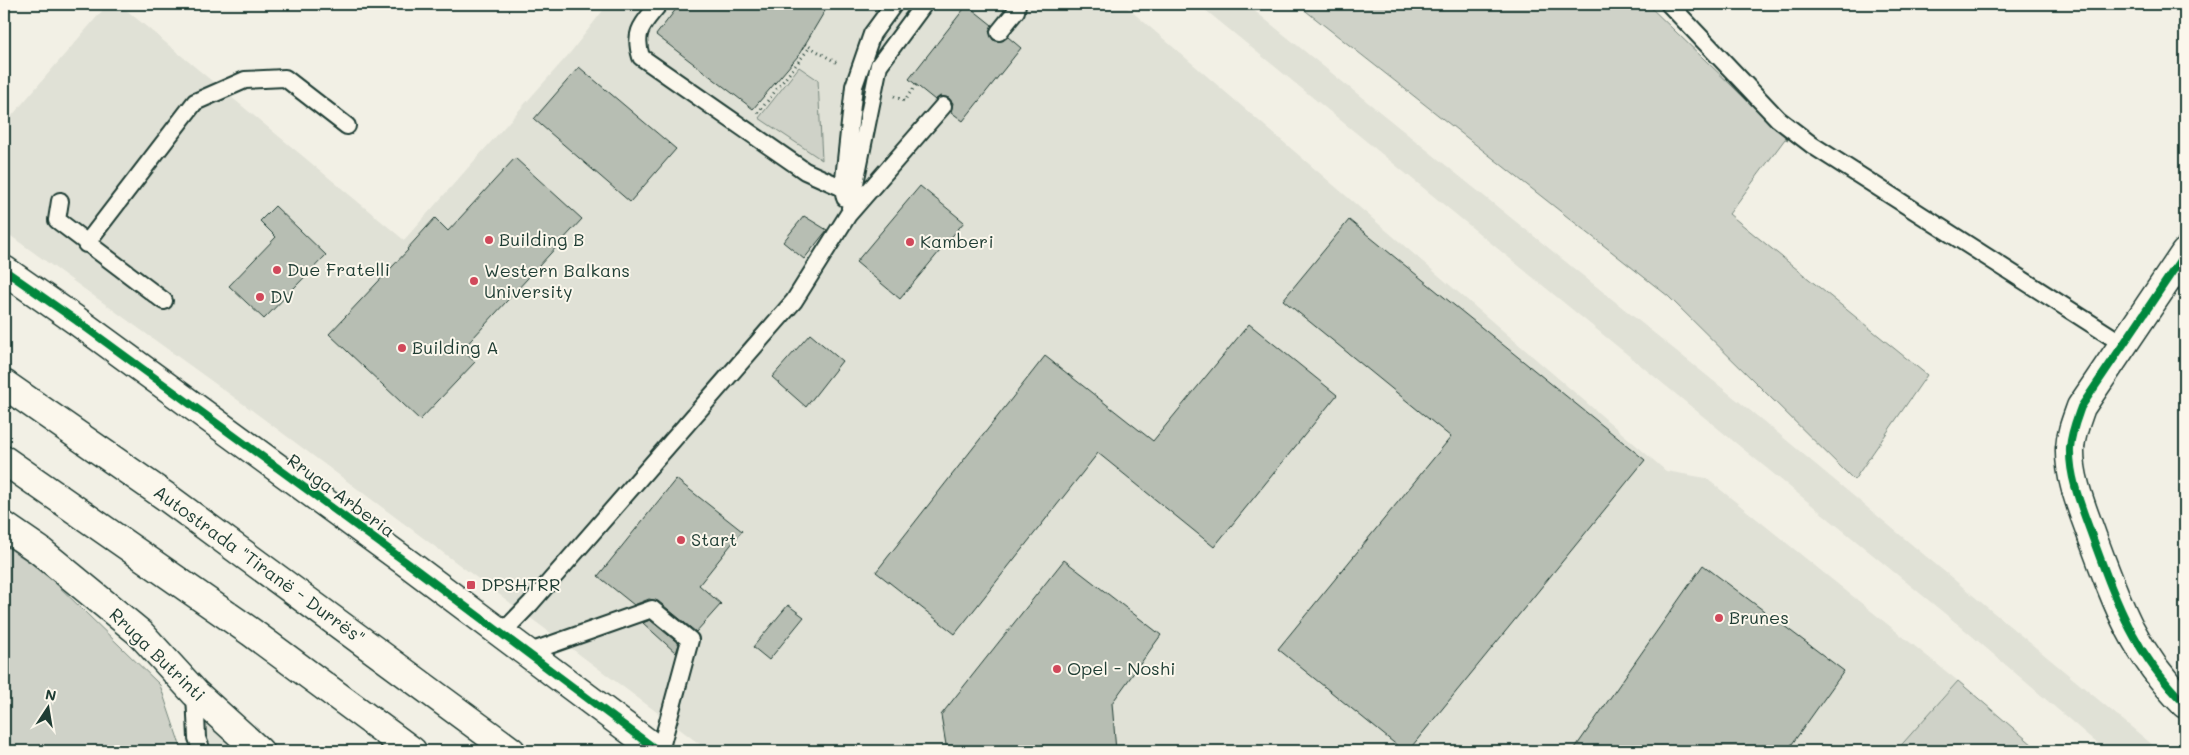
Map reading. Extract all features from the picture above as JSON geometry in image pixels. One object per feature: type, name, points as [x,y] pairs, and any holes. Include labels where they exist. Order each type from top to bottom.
[{"type":"main road","points":[[2185,253],[2081,407],[2073,428],[2070,448],[2073,476],[2080,503],[2113,592],[2131,634],[2146,659],[2185,704]]},
{"type":"main road","name":"Rruga Arberia","points":[[4,270],[99,337],[502,633],[659,751]]},
{"type":"main road","name":"Autostrada \"Tiranë - Durrës\"","points":[[4,384],[165,496],[511,751]]},
{"type":"main road","points":[[4,460],[251,632],[412,751]]},
{"type":"main road","name":"Rruga Butrinti","points":[[4,526],[39,550],[140,633],[195,693],[259,751]]},
{"type":"lane","points":[[658,4],[639,29],[637,43],[641,57],[805,172],[843,188]]},
{"type":"lane","points":[[848,215],[843,188],[854,86],[872,34],[894,4]]},
{"type":"lane","points":[[848,215],[879,65],[924,4]]},
{"type":"lane","points":[[999,32],[1016,11],[1017,4]]},
{"type":"lane","points":[[1669,4],[1778,119],[1812,145],[2123,344]]},
{"type":"lane","points":[[86,244],[195,102],[245,80],[285,78],[347,126]]},
{"type":"lane","points":[[502,633],[531,603],[794,301],[848,215],[942,106]]},
{"type":"lane","points":[[60,201],[57,220],[86,244],[164,301]]},
{"type":"lane","points":[[527,653],[652,609],[690,640],[659,751]]},
{"type":"lane","points":[[195,693],[197,738],[202,751]]},
{"type":"path","points":[[745,130],[810,47]]},
{"type":"shaded area","points":[[108,4],[119,4],[404,240],[570,53],[608,4],[1123,4],[1666,471],[1706,478],[1958,681],[1896,751],[709,751],[253,411],[4,231],[4,125]]},
{"type":"shaded area","points":[[1198,4],[1246,4],[1773,429],[2160,751],[2106,751],[1965,630]]},
{"type":"shaded area","points":[[1297,4],[1647,4],[1788,140],[1785,139],[1729,214],[1927,375],[1854,480],[1668,296]]},
{"type":"shaded area","points":[[799,67],[818,80],[822,160],[759,118]]},
{"type":"shaded area","points":[[4,545],[44,572],[160,685],[182,751],[4,751]]},
{"type":"shaded area","points":[[1958,681],[2040,751],[1896,751]]},
{"type":"shaded area","points":[[195,693],[259,751],[202,751]]},
{"type":"building","points":[[680,4],[829,4],[798,56],[753,109],[656,35]]},
{"type":"building","points":[[967,5],[992,25],[989,31],[993,40],[1002,41],[1008,37],[1021,48],[963,121],[951,112],[953,103],[949,98],[940,96],[935,100],[909,79]]},
{"type":"building","points":[[579,67],[676,149],[630,202],[534,119]]},
{"type":"building","points":[[515,158],[582,219],[462,350],[475,362],[420,420],[329,334],[408,250],[435,218],[448,231]]},
{"type":"building","name":"Kamberi","points":[[920,186],[964,222],[900,299],[856,262]]},
{"type":"building","name":"Due Fratelli","points":[[275,206],[326,255],[264,319],[229,286],[276,237],[260,221]]},
{"type":"building","points":[[804,216],[827,230],[804,259],[783,242]]},
{"type":"building","points":[[1349,220],[1645,460],[1408,751],[1404,751],[1278,649],[1451,437],[1283,300]]},
{"type":"building","points":[[1249,324],[1337,395],[1214,547],[1098,453],[955,634],[876,572],[1045,356],[1153,441]]},
{"type":"building","points":[[810,334],[842,361],[806,407],[772,377]]},
{"type":"building","name":"Start","points":[[676,479],[742,531],[699,585],[721,604],[696,632],[658,601],[649,599],[634,605],[598,576]]},
{"type":"building","name":"Opel - Noshi","points":[[1064,560],[1161,635],[1112,703],[1116,751],[947,751],[941,715]]},
{"type":"building","name":"Brunes","points":[[1703,565],[1844,671],[1787,751],[1573,751]]},
{"type":"building","points":[[788,605],[804,617],[769,660],[753,647]]},
{"type":"building","points":[[650,620],[679,644],[676,653],[643,623]]},
{"type":"cycle path","points":[[2185,253],[2081,407],[2070,448],[2072,470],[2084,515],[2128,626],[2152,665],[2185,704]]},
{"type":"cycle path","points":[[4,270],[77,321],[410,565],[658,751]]},
{"type":"place","name":"Building B","points":[[489,240]]},
{"type":"place","name":"Kamberi","points":[[910,242]]},
{"type":"place","name":"Due Fratelli","points":[[277,270]]},
{"type":"place","name":"Western Balkans University","points":[[474,281]]},
{"type":"place","name":"DV","points":[[260,297]]},
{"type":"place","name":"Building A","points":[[402,348]]},
{"type":"place","name":"Start","points":[[681,540]]},
{"type":"place","name":"DPSHTRR","points":[[471,585]]},
{"type":"place","name":"Brunes","points":[[1719,618]]},
{"type":"place","name":"Opel - Noshi","points":[[1057,669]]}]
